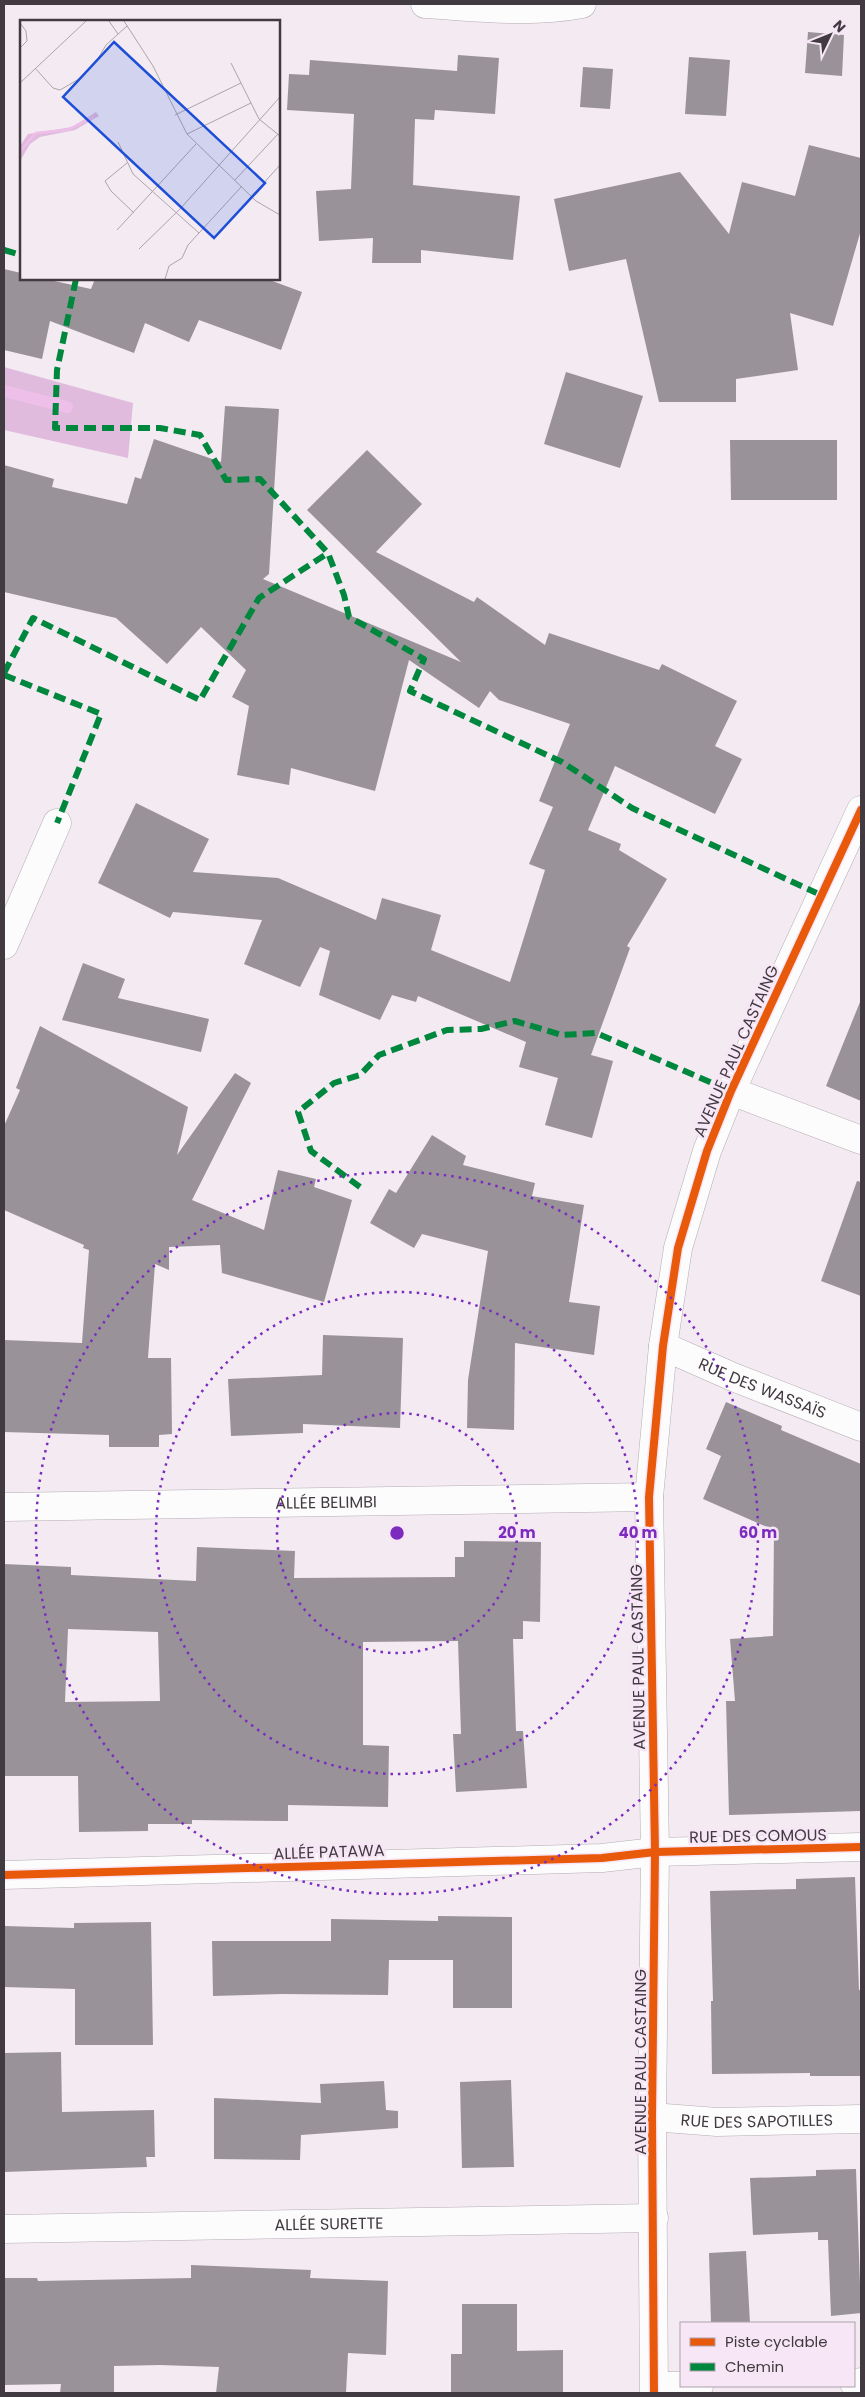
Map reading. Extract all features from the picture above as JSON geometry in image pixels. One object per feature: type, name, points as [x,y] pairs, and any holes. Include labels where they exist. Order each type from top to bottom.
[{"type":"street","points":[[425,4],[555,9],[582,4]]},
{"type":"street","name":"AVENUE PAUL CASTAING","points":[[655,2390],[652,2117],[655,1852],[649,1497],[663,1346],[681,1240],[707,1150],[731,1091],[861,810]]},
{"type":"street","points":[[4,944],[58,823]]},
{"type":"street","points":[[731,1091],[861,1140]]},
{"type":"street","name":"RUE DES WASSAÏS","points":[[663,1346],[733,1377],[861,1427]]},
{"type":"street","name":"ALLÉE BELIMBI","points":[[4,1507],[649,1497]]},
{"type":"street","name":"RUE DES COMOUS","points":[[655,1852],[861,1847]]},
{"type":"street","name":"ALLÉE PATAWA","points":[[4,1875],[602,1858],[655,1852]]},
{"type":"street","name":"RUE DES SAPOTILLES","points":[[652,2117],[717,2122],[861,2119]]},
{"type":"street","name":"ALLÉE SURETTE","points":[[4,2229],[654,2218]]},
{"type":"street","points":[[655,2390],[688,2387]]},
{"type":"shaded area","points":[[4,367],[133,403],[128,458],[4,430]]},
{"type":"building","points":[[808,32],[844,35],[842,76],[805,73]]},
{"type":"building","points":[[458,55],[499,58],[495,114],[435,110],[434,120],[415,119],[413,185],[520,196],[513,260],[421,250],[421,263],[372,263],[373,238],[319,241],[316,191],[351,189],[354,114],[287,110],[289,74],[309,75],[310,60],[457,71]]},
{"type":"building","points":[[689,57],[730,60],[726,116],[685,114]]},
{"type":"building","points":[[583,67],[613,69],[610,109],[580,107]]},
{"type":"building","points":[[809,145],[861,158],[861,230],[833,326],[790,313],[798,370],[736,379],[736,402],[659,402],[626,259],[569,271],[554,199],[680,172],[729,234],[742,182],[795,196]]},
{"type":"building","points":[[4,269],[20,273],[20,280],[50,280],[91,289],[95,280],[270,280],[302,292],[281,350],[199,320],[189,342],[145,323],[134,353],[50,321],[42,359],[4,350]]},
{"type":"building","points":[[566,372],[643,396],[620,468],[544,444]]},
{"type":"building","points":[[225,406],[279,409],[269,574],[263,579],[461,662],[307,510],[367,450],[422,504],[376,552],[474,602],[477,597],[545,645],[549,633],[659,670],[662,664],[737,701],[715,746],[742,759],[715,814],[615,766],[588,830],[621,844],[619,850],[667,879],[627,946],[630,948],[591,1055],[613,1061],[592,1138],[545,1125],[558,1078],[519,1067],[526,1042],[418,996],[416,1002],[392,995],[380,1020],[319,995],[330,951],[320,947],[300,987],[244,964],[262,920],[173,912],[170,918],[98,883],[136,803],[209,839],[193,872],[278,878],[376,920],[382,898],[441,915],[431,950],[510,982],[545,870],[529,864],[553,807],[539,801],[570,724],[499,700],[490,691],[479,708],[409,660],[375,791],[291,768],[289,785],[237,775],[249,706],[232,697],[246,670],[201,627],[167,664],[116,618],[4,592],[4,465],[54,479],[52,487],[127,504],[135,477],[141,479],[154,439],[221,462]]},
{"type":"building","points":[[730,440],[837,440],[837,500],[731,500]]},
{"type":"building","points":[[83,963],[125,979],[118,998],[209,1019],[201,1052],[62,1020]]},
{"type":"building","points":[[861,1003],[861,1101],[826,1086]]},
{"type":"building","points":[[40,1026],[188,1107],[177,1155],[235,1073],[251,1083],[192,1200],[264,1230],[278,1170],[316,1179],[314,1187],[352,1200],[324,1302],[222,1273],[220,1245],[169,1247],[169,1270],[155,1264],[148,1358],[171,1358],[172,1434],[159,1435],[159,1447],[109,1447],[109,1435],[4,1432],[4,1340],[82,1343],[89,1250],[83,1248],[84,1245],[4,1210],[4,1126],[20,1090],[16,1088]]},
{"type":"building","points":[[432,1135],[466,1156],[463,1165],[535,1183],[532,1196],[584,1205],[569,1302],[600,1306],[594,1355],[515,1343],[514,1430],[467,1428],[468,1380],[488,1251],[422,1234],[414,1248],[370,1223],[389,1189],[396,1193]]},
{"type":"building","points":[[857,1181],[861,1182],[861,1296],[821,1281]]},
{"type":"building","points":[[323,1335],[403,1338],[400,1428],[303,1424],[303,1433],[231,1436],[228,1379],[322,1375]]},
{"type":"building","points":[[726,1402],[782,1426],[781,1430],[861,1464],[861,1811],[729,1815],[726,1701],[735,1701],[730,1639],[773,1636],[774,1530],[703,1499],[721,1456],[706,1449]]},
{"type":"building","points":[[464,1541],[541,1542],[540,1622],[523,1621],[523,1639],[513,1639],[516,1731],[523,1731],[527,1788],[456,1792],[453,1734],[461,1734],[458,1641],[363,1642],[363,1745],[389,1746],[388,1807],[288,1805],[288,1821],[192,1820],[192,1824],[148,1824],[148,1831],[79,1832],[78,1776],[4,1776],[4,1564],[71,1567],[71,1575],[196,1581],[197,1547],[295,1551],[294,1578],[455,1577],[455,1557],[464,1557]],"holes":[[[68,1629],[158,1632],[160,1701],[65,1702]]]},
{"type":"building","points":[[855,1877],[859,1990],[861,1990],[861,2076],[810,2076],[810,2073],[712,2074],[711,2001],[713,2001],[710,1891],[796,1889],[796,1879]]},
{"type":"building","points":[[438,1916],[512,1917],[512,2008],[453,2008],[453,1960],[389,1960],[388,1995],[282,1994],[213,1996],[212,1941],[331,1941],[331,1919],[438,1921]]},
{"type":"building","points":[[151,1922],[153,2045],[75,2045],[75,1989],[4,1987],[4,1926],[74,1928],[74,1923]]},
{"type":"building","points":[[61,2052],[62,2112],[154,2110],[155,2157],[146,2157],[147,2167],[4,2172],[4,2053]]},
{"type":"building","points":[[511,2080],[514,2167],[462,2168],[460,2082]]},
{"type":"building","points":[[384,2081],[386,2110],[398,2111],[398,2128],[301,2135],[300,2160],[214,2159],[214,2098],[321,2103],[320,2084]]},
{"type":"building","points":[[856,2169],[861,2313],[831,2316],[828,2240],[818,2240],[818,2232],[753,2235],[750,2178],[816,2176],[816,2170]]},
{"type":"building","points":[[746,2251],[750,2322],[711,2322],[709,2253]]},
{"type":"building","points":[[191,2265],[311,2270],[310,2278],[388,2281],[386,2355],[348,2353],[346,2393],[216,2393],[219,2367],[160,2365],[114,2366],[114,2393],[60,2393],[61,2384],[4,2385],[4,2278],[37,2278],[38,2281],[191,2278]]},
{"type":"building","points":[[462,2304],[517,2304],[517,2351],[563,2350],[563,2393],[451,2393],[451,2354],[462,2354]]},
{"type":"waterway","points":[[4,391],[67,407]]},
{"type":"marked path","points":[[4,250],[20,255]]},
{"type":"marked path","points":[[76,280],[57,370],[55,428],[160,428],[200,435],[226,480],[260,479],[328,553],[344,595],[349,617],[424,659],[410,691],[562,762],[632,808],[821,895]]},
{"type":"marked path","points":[[4,673],[33,618],[200,700],[259,598],[328,553]]},
{"type":"marked path","points":[[4,675],[101,714],[57,823]]},
{"type":"marked path","points":[[360,1187],[311,1151],[298,1112],[334,1083],[360,1075],[379,1055],[447,1030],[481,1029],[515,1021],[562,1035],[596,1033],[731,1091]]},
{"type":"cycle path","points":[[654,2393],[652,2117],[655,1852],[649,1497],[663,1346],[678,1248],[707,1151],[731,1091],[861,810]]},
{"type":"cycle path","points":[[4,1875],[602,1858],[655,1852],[861,1847]]}]
